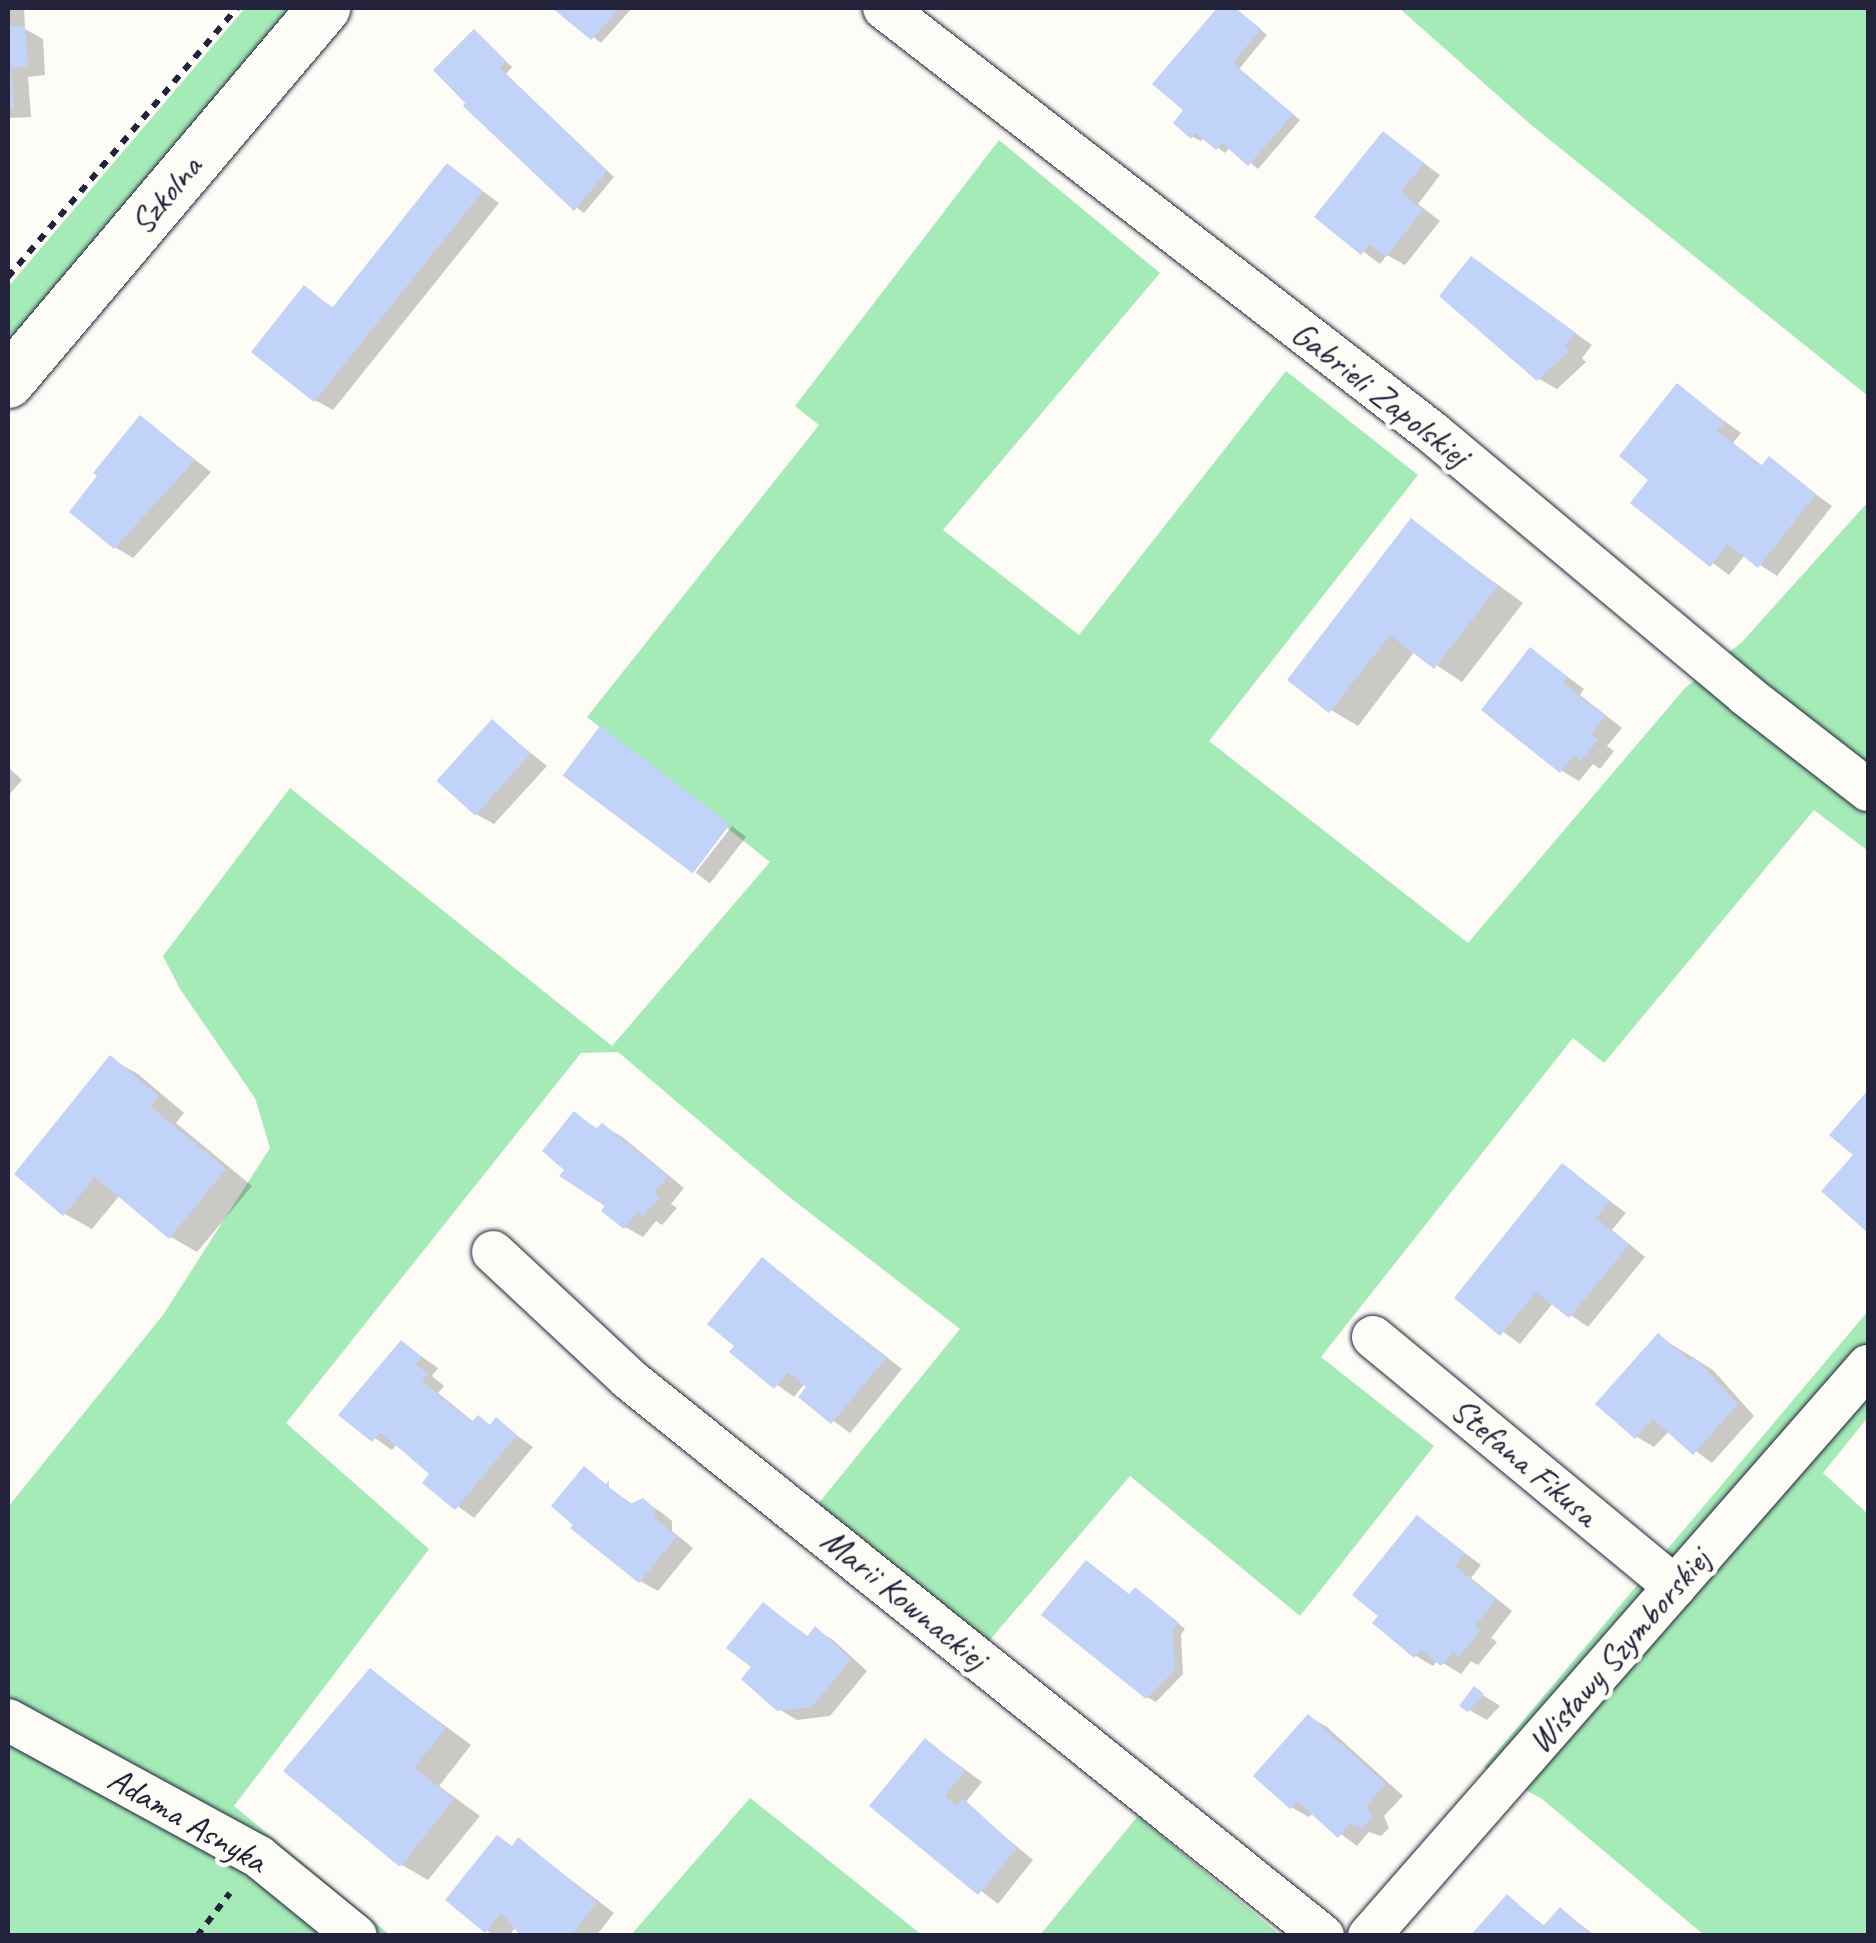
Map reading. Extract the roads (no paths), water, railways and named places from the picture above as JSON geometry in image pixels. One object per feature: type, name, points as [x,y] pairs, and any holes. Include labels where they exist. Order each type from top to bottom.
[{"type":"street","name":"Szkolna","points":[[8,382],[324,8]]},
{"type":"street","name":"Gabrieli Zapolskiej","points":[[884,8],[1433,433],[1746,695],[1868,790]]},
{"type":"street","name":"Marii Kownackiej","points":[[493,1252],[629,1379],[1323,1936]]},
{"type":"street","name":"Stefana Fikusa","points":[[1372,1338],[1675,1588]]},
{"type":"street","name":"Wisławy Szymborskiej","points":[[1369,1936],[1868,1366]]},
{"type":"street","name":"Adama Asnyka","points":[[8,1720],[259,1858],[356,1936]]}]
